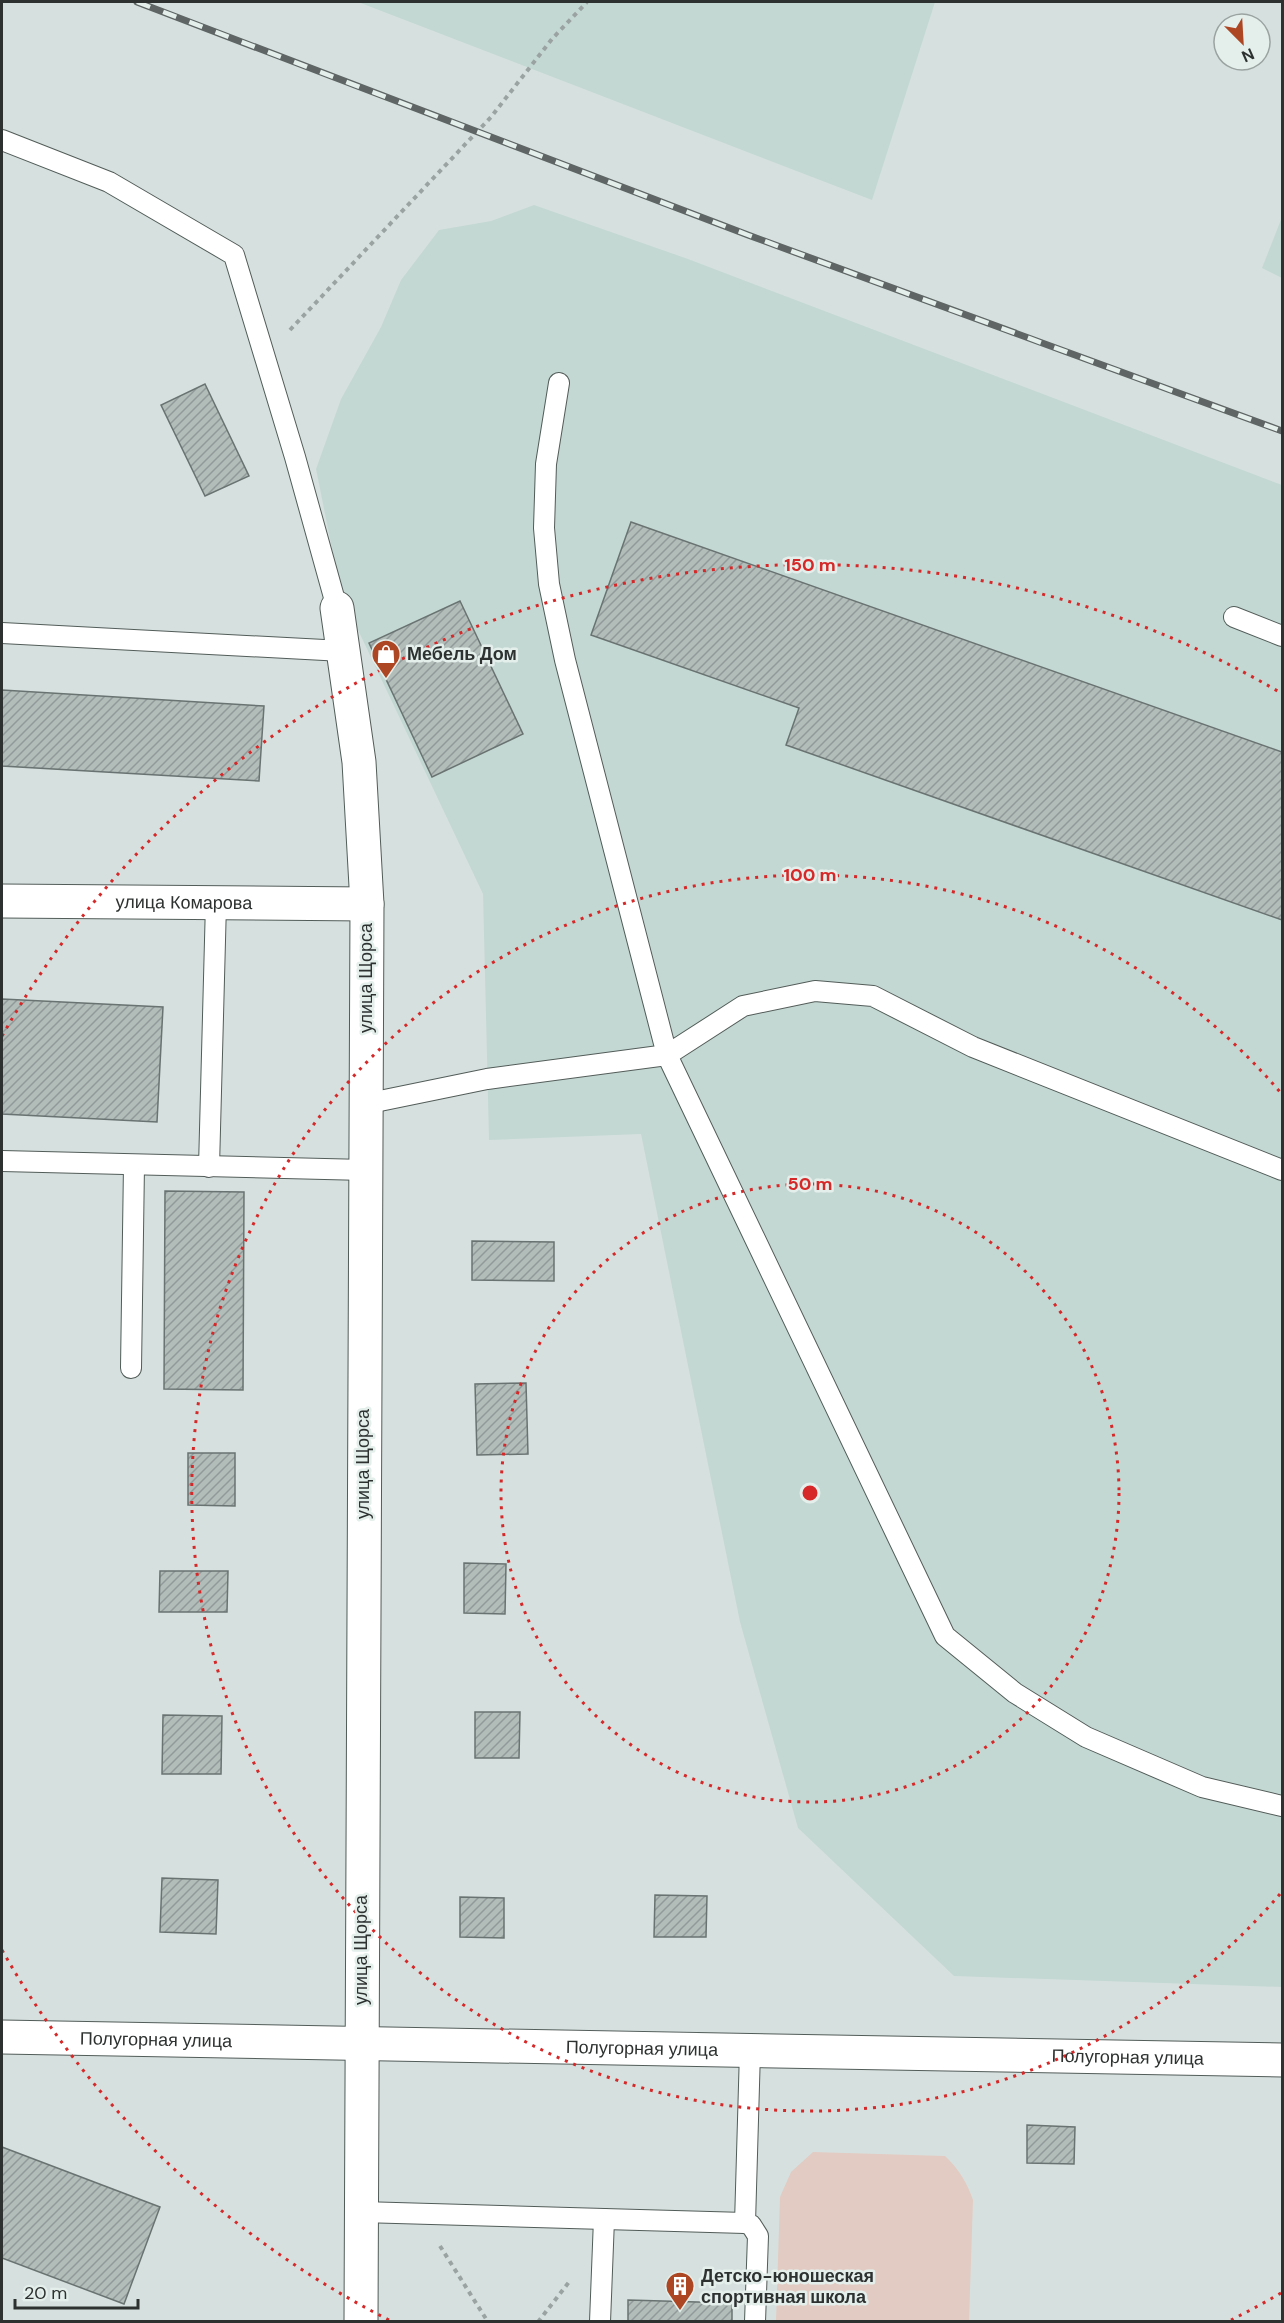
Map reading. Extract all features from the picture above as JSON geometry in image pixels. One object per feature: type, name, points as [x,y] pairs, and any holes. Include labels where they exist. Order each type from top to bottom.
[{"type":"street","name":"улица Щорса","points":[[337,608],[359,762],[367,904],[360,2322]]},
{"type":"street","name":"улица Комарова","points":[[2,900],[367,904]]},
{"type":"street","name":"Полугорная улица","points":[[2,2037],[1282,2060]]},
{"type":"lane","points":[[2,140],[109,182],[234,255],[337,608]]},
{"type":"lane","points":[[559,383],[546,464],[544,528],[549,584],[565,660],[667,1055],[945,1636],[1015,1693],[1086,1737],[1202,1787],[1282,1806]]},
{"type":"lane","points":[[1234,616],[1282,636]]},
{"type":"lane","points":[[2,633],[343,651]]},
{"type":"lane","points":[[209,1167],[216,903]]},
{"type":"lane","points":[[365,1104],[487,1079],[667,1055],[743,1006],[815,991],[873,996],[973,1047],[1282,1170]]},
{"type":"lane","points":[[2,1161],[365,1170]]},
{"type":"lane","points":[[131,1368],[134,1165]]},
{"type":"lane","points":[[745,2223],[750,2050]]},
{"type":"lane","points":[[361,2212],[745,2223],[752,2225],[758,2236],[755,2322]]},
{"type":"lane","points":[[600,2322],[604,2219]]},
{"type":"path","points":[[265,357],[491,117],[552,39],[588,2]]},
{"type":"path","points":[[419,2213],[488,2322]]},
{"type":"shaded area","points":[[358,2],[935,2],[872,200]]},
{"type":"shaded area","points":[[534,205],[688,259],[1282,485],[1282,1987],[954,1976],[798,1828],[740,1622],[641,1134],[489,1140],[483,894],[341,594],[316,469],[341,399],[381,327],[401,280],[439,230],[491,221]]},
{"type":"shaded area","points":[[1282,217],[1282,278],[1262,268]]},
{"type":"shaded area","points":[[813,2152],[945,2156],[950,2161],[962,2176],[973,2200],[969,2321],[776,2321],[780,2197],[791,2172]]},
{"type":"building","points":[[205,384],[249,476],[205,496],[161,405]]},
{"type":"building","points":[[631,522],[1282,752],[1282,920],[786,745],[799,708],[591,635]]},
{"type":"building","points":[[460,601],[523,734],[432,777],[369,643]]},
{"type":"building","points":[[2,690],[264,706],[259,781],[2,766]]},
{"type":"building","points":[[2,999],[163,1007],[157,1122],[2,1114]]},
{"type":"building","points":[[165,1191],[244,1192],[243,1390],[164,1389]]},
{"type":"building","points":[[472,1241],[554,1242],[554,1281],[472,1280]]},
{"type":"building","points":[[526,1383],[528,1454],[477,1455],[475,1384]]},
{"type":"building","points":[[188,1453],[235,1453],[235,1506],[188,1505]]},
{"type":"building","points":[[464,1563],[506,1564],[505,1614],[464,1613]]},
{"type":"building","points":[[160,1571],[228,1571],[227,1612],[159,1612]]},
{"type":"building","points":[[475,1712],[520,1712],[519,1758],[475,1758]]},
{"type":"building","points":[[163,1715],[222,1716],[221,1774],[162,1774]]},
{"type":"building","points":[[162,1878],[218,1880],[216,1934],[160,1932]]},
{"type":"building","points":[[655,1895],[707,1896],[706,1937],[654,1937]]},
{"type":"building","points":[[460,1897],[504,1898],[504,1938],[460,1937]]},
{"type":"building","points":[[1027,2125],[1075,2127],[1074,2164],[1027,2163]]},
{"type":"building","points":[[2,2147],[160,2207],[124,2304],[2,2258]]},
{"type":"building","name":"Детско-юношеская спортивная школа","points":[[628,2300],[732,2303],[732,2322],[628,2322]]},
{"type":"railway","points":[[137,2],[748,235],[1282,431]]},
{"type":"place","name":"Мебель Дом","points":[[386,680]]},
{"type":"place","name":"Детско-юношеская спортивная школа","points":[[680,2312]]}]
